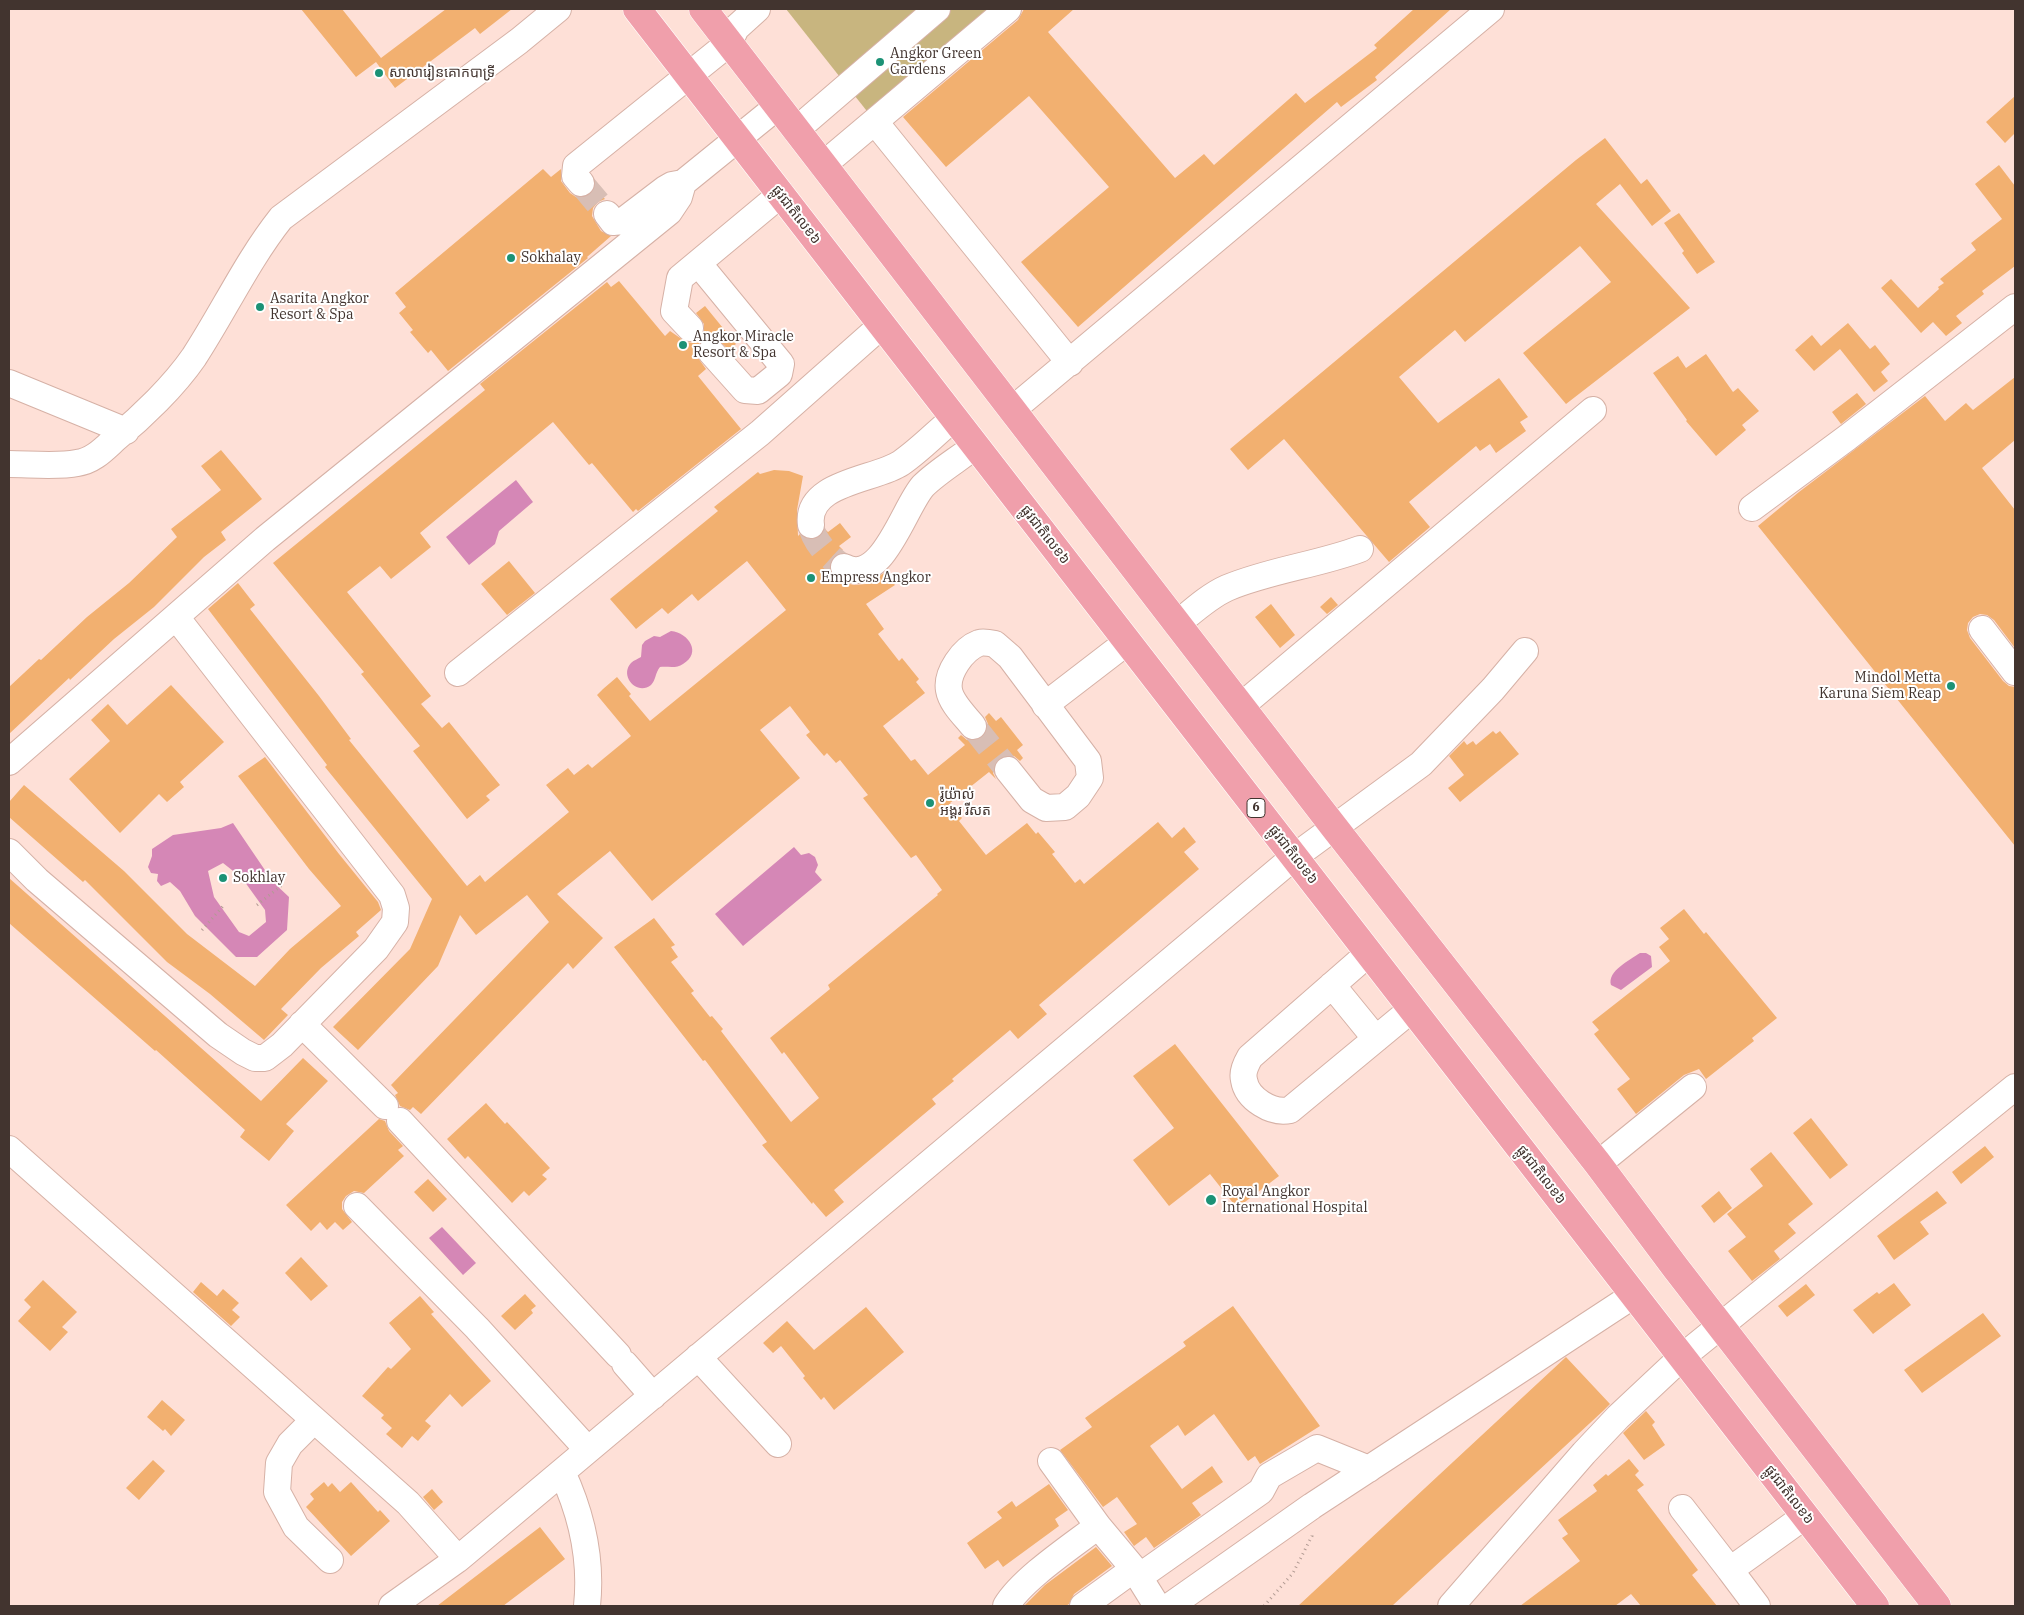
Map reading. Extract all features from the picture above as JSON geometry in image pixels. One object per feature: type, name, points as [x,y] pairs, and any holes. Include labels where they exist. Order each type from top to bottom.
[{"type":"highway","name":"ផ្លូវជាតិលេខ៦","points":[[637,9],[1875,1606]]},
{"type":"highway","points":[[703,9],[1334,827],[1598,1164],[1937,1606]]},
{"type":"street","points":[[9,464],[78,463],[93,458],[126,430],[163,393],[193,358],[236,284],[266,237],[281,218],[511,47],[558,9]]},
{"type":"street","points":[[581,183],[575,176],[576,166],[729,43],[736,28],[757,9]]},
{"type":"street","points":[[796,130],[937,9]]},
{"type":"street","points":[[823,165],[1008,9]]},
{"type":"street","points":[[1012,410],[1491,9]]},
{"type":"street","points":[[606,214],[613,222],[622,221],[665,189],[683,183],[778,106]]},
{"type":"street","points":[[875,122],[1070,363]]},
{"type":"street","points":[[9,762],[265,539],[668,212],[679,197],[683,183]]},
{"type":"street","points":[[690,328],[674,311],[680,278],[780,194]]},
{"type":"street","points":[[698,263],[781,364],[779,374],[758,391],[745,390],[711,352]]},
{"type":"street","points":[[1752,508],[1848,437],[2015,307]]},
{"type":"street","points":[[458,672],[760,433],[882,325]]},
{"type":"street","points":[[9,383],[126,430]]},
{"type":"street","points":[[1241,706],[1593,410]]},
{"type":"street","points":[[811,525],[810,518],[817,501],[837,486],[877,474],[900,463],[954,418]]},
{"type":"street","points":[[844,566],[850,570],[865,569],[883,554],[901,520],[923,487],[975,446]]},
{"type":"street","points":[[1177,624],[1208,600],[1227,589],[1298,565],[1334,559],[1360,549]]},
{"type":"street","points":[[9,852],[37,880],[211,1029],[255,1058],[266,1058],[376,949],[395,922],[396,908],[392,895],[176,617]]},
{"type":"street","points":[[1982,629],[2015,672]]},
{"type":"street","points":[[1045,705],[1127,642]]},
{"type":"street","points":[[973,726],[953,701],[949,690],[950,675],[964,653],[979,643],[995,644],[1010,657],[1088,761],[1090,778],[1078,796],[1065,807],[1046,808],[1032,800],[1008,770]]},
{"type":"street","points":[[392,1606],[458,1559],[1294,857],[1421,764],[1494,689],[1525,651]]},
{"type":"street","points":[[1369,953],[1250,1057],[1244,1070],[1243,1078],[1254,1098],[1272,1109],[1282,1112],[1290,1110],[1412,1009]]},
{"type":"street","points":[[1332,985],[1376,1039]]},
{"type":"street","points":[[302,1024],[392,1114],[621,1359],[653,1396]]},
{"type":"street","points":[[1598,1164],[1693,1087]]},
{"type":"street","points":[[1452,1606],[1584,1453],[1618,1417],[1682,1357],[2015,1087]]},
{"type":"street","points":[[9,1149],[408,1503],[458,1559]]},
{"type":"street","points":[[357,1206],[477,1328],[588,1450]]},
{"type":"street","points":[[1170,1606],[1312,1506],[1634,1295]]},
{"type":"street","points":[[698,1357],[778,1444]]},
{"type":"street","points":[[314,1420],[290,1444],[279,1463],[277,1492],[296,1527],[330,1560]]},
{"type":"street","points":[[1083,1606],[1137,1573],[1261,1491],[1269,1476],[1317,1448],[1369,1469]]},
{"type":"street","points":[[1052,1461],[1098,1526],[1137,1573],[1157,1606]]},
{"type":"street","points":[[562,1472],[575,1498],[588,1556],[590,1581],[586,1606]]},
{"type":"street","points":[[1682,1508],[1757,1606]]},
{"type":"street","points":[[1730,1570],[1805,1516]]},
{"type":"street","points":[[1006,1606],[1027,1582],[1098,1526]]},
{"type":"path","points":[[257,905],[282,885]]},
{"type":"path","points":[[202,930],[224,905]]},
{"type":"path","points":[[1264,1606],[1293,1574],[1312,1536],[1312,1506]]},
{"type":"shaded area","name":"Angkor Green Gardens","points":[[786,9],[995,9],[870,115]]},
{"type":"shaded area","points":[[516,480],[533,502],[499,531],[495,544],[469,565],[446,537]]},
{"type":"shaded area","points":[[671,631],[688,639],[692,649],[689,660],[678,666],[660,667],[654,681],[646,688],[635,686],[628,679],[627,673],[632,662],[641,657],[642,645],[654,636],[660,637]]},
{"type":"shaded area","points":[[233,823],[273,882],[289,897],[287,930],[257,957],[236,957],[195,916],[180,891],[170,882],[161,886],[157,881],[158,874],[151,873],[148,867],[152,856],[152,849],[173,835],[221,828]],"holes":[[[223,863],[242,878],[265,910],[266,922],[249,936],[239,932],[214,897],[208,871]]]},
{"type":"shaded area","points":[[794,847],[801,855],[809,853],[815,857],[818,865],[815,872],[822,880],[743,946],[715,914]]},
{"type":"shaded area","points":[[1640,953],[1646,953],[1651,956],[1652,967],[1621,990],[1611,985],[1612,975]]},
{"type":"shaded area","points":[[442,1227],[476,1263],[463,1275],[429,1238]]},
{"type":"building","points":[[301,9],[342,9],[381,58],[446,9],[512,9],[480,34],[475,28],[395,88],[376,62],[356,77]]},
{"type":"building","points":[[1024,9],[1074,9],[1048,32],[1175,178],[1204,154],[1214,165],[1296,93],[1305,103],[1377,48],[1374,45],[1414,9],[1451,9],[1375,77],[1377,80],[1341,107],[1337,102],[1078,327],[1021,262],[1109,187],[1029,96],[946,167],[903,117],[1018,20]]},
{"type":"building","points":[[2015,96],[2015,133],[2005,143],[1986,122]]},
{"type":"building","points":[[1605,138],[1641,184],[1647,179],[1671,211],[1652,226],[1620,184],[1596,204],[1690,308],[1566,404],[1523,353],[1611,282],[1580,246],[1465,342],[1455,330],[1399,377],[1438,423],[1499,378],[1528,417],[1520,422],[1526,431],[1496,453],[1490,444],[1480,451],[1476,446],[1409,502],[1430,527],[1389,562],[1284,439],[1248,470],[1230,449],[1576,160]]},
{"type":"building","points":[[1999,165],[2015,186],[2015,266],[1982,291],[1984,294],[1956,316],[1962,323],[1946,336],[1933,322],[1921,333],[1881,288],[1891,279],[1918,308],[1939,289],[1938,287],[1944,283],[1940,279],[1976,250],[1971,243],[2002,219],[1975,184]]},
{"type":"building","points":[[543,169],[551,177],[561,169],[561,181],[570,193],[576,197],[584,198],[591,194],[595,188],[605,199],[598,202],[593,208],[592,216],[601,231],[611,236],[588,258],[448,371],[431,350],[428,353],[410,332],[413,330],[399,313],[406,307],[395,293]]},
{"type":"building","points":[[1679,213],[1715,262],[1697,274],[1682,253],[1684,251],[1664,223]]},
{"type":"building","points":[[619,281],[665,336],[670,331],[686,342],[693,343],[700,339],[704,333],[704,324],[696,313],[705,306],[736,344],[729,350],[716,338],[708,337],[701,341],[697,347],[696,355],[706,369],[698,376],[741,429],[638,511],[636,509],[633,512],[592,463],[589,465],[553,422],[420,533],[431,547],[391,579],[380,566],[347,592],[431,696],[421,704],[442,728],[449,722],[500,785],[486,796],[490,800],[467,819],[413,751],[420,746],[361,674],[364,672],[273,563],[485,390],[480,384],[607,282],[611,287]]},
{"type":"building","points":[[1848,323],[1870,349],[1875,345],[1890,364],[1881,372],[1888,381],[1874,392],[1840,349],[1814,371],[1795,350],[1812,335],[1821,346]]},
{"type":"building","points":[[1706,354],[1733,392],[1738,388],[1759,411],[1742,425],[1746,430],[1716,456],[1686,421],[1653,373],[1678,356],[1686,368]]},
{"type":"building","name":"Mindol Metta Karuna Siem Reap","points":[[2015,377],[2015,440],[1982,468],[2015,510],[2015,648],[1994,620],[1987,615],[1980,614],[1973,617],[1968,623],[1967,630],[1970,638],[2003,681],[2009,686],[2015,687],[2015,846],[1758,526],[1799,492],[1925,396],[1945,421],[1966,403],[1973,410]]},
{"type":"building","points":[[1857,393],[1866,404],[1841,424],[1832,412]]},
{"type":"building","points":[[221,450],[262,499],[221,532],[226,540],[204,557],[154,607],[114,639],[70,680],[69,678],[9,734],[9,687],[87,617],[129,583],[177,537],[171,529],[221,490],[201,466]]},
{"type":"building","points":[[774,470],[789,471],[803,476],[797,510],[798,536],[800,534],[809,540],[817,539],[823,534],[825,529],[828,532],[840,523],[851,537],[839,546],[843,550],[833,556],[830,563],[830,571],[833,578],[854,585],[866,584],[884,573],[895,585],[866,604],[884,629],[878,634],[899,661],[902,658],[919,679],[916,682],[925,693],[883,726],[911,761],[915,759],[928,775],[965,745],[958,738],[961,735],[967,740],[975,741],[983,737],[987,732],[988,724],[985,717],[989,713],[996,721],[1001,717],[1023,745],[1017,750],[1023,758],[1020,761],[1014,756],[1006,755],[999,758],[994,765],[993,773],[996,779],[989,772],[950,803],[962,818],[959,821],[986,855],[1027,823],[1036,834],[1038,832],[1055,852],[1052,854],[1075,883],[1080,879],[1084,884],[1158,822],[1172,838],[1184,827],[1196,842],[1184,852],[1199,869],[1039,1005],[1047,1014],[1018,1039],[1010,1030],[952,1079],[954,1081],[932,1099],[936,1104],[834,1190],[844,1202],[826,1217],[813,1202],[812,1204],[762,1145],[767,1142],[705,1060],[703,1061],[614,947],[654,918],[675,945],[671,947],[678,957],[671,962],[694,991],[691,993],[710,1017],[712,1016],[723,1029],[721,1031],[791,1122],[819,1098],[784,1052],[782,1054],[770,1038],[830,989],[828,985],[942,890],[916,855],[911,858],[863,798],[868,795],[840,760],[836,763],[827,753],[824,756],[806,735],[810,732],[790,706],[760,730],[800,778],[652,901],[610,851],[557,894],[603,938],[573,969],[568,963],[421,1114],[413,1107],[410,1110],[400,1106],[395,1095],[398,1093],[391,1085],[549,922],[527,895],[476,935],[460,915],[438,966],[358,1050],[333,1027],[410,949],[432,899],[325,767],[327,765],[208,609],[238,583],[255,605],[250,609],[319,696],[351,739],[349,740],[467,886],[480,875],[485,882],[569,812],[546,785],[568,768],[574,775],[588,764],[592,768],[631,736],[597,695],[603,689],[617,677],[631,694],[629,696],[650,721],[786,610],[747,561],[698,601],[692,594],[668,614],[662,608],[636,629],[610,599],[718,511],[714,507],[758,472],[760,474]]},
{"type":"building","points":[[509,561],[535,593],[507,615],[481,584]]},
{"type":"building","points":[[1331,597],[1338,605],[1327,614],[1320,607]]},
{"type":"building","points":[[1271,604],[1295,635],[1280,648],[1255,617]]},
{"type":"building","points":[[171,685],[224,742],[180,782],[184,787],[167,802],[159,794],[120,833],[69,779],[110,741],[91,720],[108,704],[127,725]]},
{"type":"building","points":[[1493,731],[1496,734],[1500,731],[1519,754],[1460,802],[1448,788],[1464,775],[1449,756],[1464,741],[1467,745],[1473,741],[1476,745]]},
{"type":"building","points":[[265,757],[378,902],[381,910],[356,932],[359,936],[321,968],[281,1009],[288,1015],[264,1040],[210,994],[167,962],[85,880],[83,882],[9,817],[9,802],[24,785],[124,871],[187,934],[255,986],[290,949],[341,906],[309,869],[238,776]]},
{"type":"building","points":[[9,878],[261,1101],[303,1058],[328,1081],[286,1124],[294,1131],[269,1161],[240,1137],[245,1130],[9,923]]},
{"type":"building","points":[[1684,909],[1704,934],[1706,932],[1777,1018],[1752,1038],[1754,1041],[1706,1079],[1699,1069],[1684,1075],[1636,1114],[1617,1089],[1630,1079],[1594,1034],[1599,1030],[1592,1022],[1670,961],[1659,947],[1669,939],[1660,928]]},
{"type":"building","points":[[1175,1044],[1279,1176],[1237,1208],[1210,1174],[1169,1206],[1133,1160],[1174,1128],[1133,1076]]},
{"type":"building","points":[[486,1103],[505,1124],[507,1122],[550,1168],[542,1175],[547,1179],[529,1196],[524,1191],[512,1203],[468,1156],[465,1159],[447,1139]]},
{"type":"building","points":[[1811,1118],[1848,1165],[1830,1179],[1793,1133]]},
{"type":"building","points":[[379,1119],[385,1121],[389,1131],[403,1146],[398,1150],[404,1156],[364,1193],[354,1191],[346,1196],[342,1202],[342,1209],[352,1222],[343,1230],[335,1222],[327,1230],[320,1222],[311,1231],[286,1205]]},
{"type":"building","points":[[1985,1146],[1994,1157],[1961,1184],[1952,1172]]},
{"type":"building","points":[[1771,1152],[1813,1204],[1788,1224],[1796,1233],[1774,1251],[1780,1259],[1752,1281],[1728,1251],[1746,1237],[1727,1214],[1763,1186],[1750,1169]]},
{"type":"building","points":[[428,1179],[447,1199],[433,1212],[414,1192]]},
{"type":"building","points":[[1719,1191],[1732,1208],[1714,1223],[1701,1206]]},
{"type":"building","points":[[1937,1191],[1947,1203],[1920,1222],[1929,1234],[1894,1260],[1877,1236]]},
{"type":"building","points":[[301,1257],[328,1286],[311,1301],[285,1273]]},
{"type":"building","points":[[43,1280],[77,1312],[62,1327],[68,1332],[50,1351],[18,1321],[31,1307],[24,1300]]},
{"type":"building","points":[[201,1282],[217,1296],[223,1289],[239,1303],[232,1310],[240,1317],[231,1326],[193,1292]]},
{"type":"building","points":[[1894,1283],[1911,1305],[1873,1334],[1853,1310],[1877,1292],[1879,1294]]},
{"type":"building","points":[[1806,1284],[1815,1295],[1787,1317],[1778,1306]]},
{"type":"building","points":[[525,1294],[536,1306],[531,1310],[533,1313],[515,1330],[501,1316]]},
{"type":"building","points":[[420,1296],[434,1312],[431,1314],[491,1381],[462,1407],[450,1394],[425,1421],[431,1426],[418,1441],[412,1436],[402,1448],[386,1434],[392,1428],[381,1418],[384,1415],[362,1396],[388,1367],[391,1369],[411,1349],[389,1323]]},
{"type":"building","points":[[1233,1306],[1320,1426],[1260,1464],[1255,1456],[1248,1461],[1214,1414],[1185,1436],[1178,1425],[1150,1446],[1182,1489],[1212,1466],[1223,1482],[1192,1503],[1201,1515],[1154,1548],[1146,1537],[1134,1546],[1124,1532],[1137,1524],[1117,1497],[1103,1507],[1060,1450],[1092,1427],[1085,1418],[1186,1346],[1183,1342]]},
{"type":"building","points":[[866,1307],[904,1352],[834,1410],[824,1397],[821,1400],[781,1346],[773,1353],[763,1343],[787,1321],[814,1350]]},
{"type":"building","points":[[1983,1313],[2001,1336],[1922,1393],[1904,1370]]},
{"type":"building","points":[[1566,1357],[1610,1404],[1603,1411],[1392,1606],[1298,1606]]},
{"type":"building","points":[[162,1400],[185,1420],[171,1436],[165,1429],[163,1431],[147,1417]]},
{"type":"building","points":[[1646,1411],[1655,1422],[1652,1425],[1665,1445],[1644,1460],[1623,1433]]},
{"type":"building","points":[[1629,1459],[1639,1471],[1635,1475],[1644,1485],[1637,1490],[1698,1570],[1692,1575],[1717,1606],[1641,1606],[1631,1594],[1615,1606],[1520,1606],[1580,1561],[1562,1538],[1568,1534],[1558,1520],[1597,1491],[1593,1485]]},
{"type":"building","points":[[153,1460],[165,1471],[139,1500],[126,1488]]},
{"type":"building","points":[[324,1482],[328,1487],[332,1483],[340,1492],[351,1482],[378,1512],[380,1510],[390,1521],[351,1556],[306,1507],[314,1499],[310,1494]]},
{"type":"building","points":[[1049,1484],[1068,1510],[1055,1519],[1059,1526],[1003,1567],[998,1560],[985,1569],[967,1543],[1002,1518],[997,1512],[1012,1501],[1016,1507]]},
{"type":"building","points":[[432,1489],[443,1502],[434,1510],[423,1497]]},
{"type":"building","points":[[540,1527],[565,1559],[503,1606],[437,1606]]},
{"type":"building","points":[[1096,1547],[1112,1566],[1074,1594],[1069,1604],[1066,1606],[1024,1606],[1045,1585]]},
{"type":"tunnel","points":[[581,183],[607,214]]},
{"type":"tunnel","points":[[811,525],[812,531],[823,549],[844,567]]},
{"type":"tunnel","points":[[973,726],[1008,770]]},
{"type":"place","name":"Angkor Green Gardens","points":[[880,62]]},
{"type":"place","name":"សាលារៀនគោកបាទ្រី","points":[[379,73]]},
{"type":"place","name":"Sokhalay","points":[[511,258]]},
{"type":"place","name":"Asarita Angkor Resort & Spa","points":[[260,307]]},
{"type":"place","name":"Angkor Miracle Resort & Spa","points":[[683,345]]},
{"type":"place","name":"Empress Angkor","points":[[811,578]]},
{"type":"place","name":"Mindol Metta Karuna Siem Reap","points":[[1951,686]]},
{"type":"place","name":"រ៉ូយ៉ាល់ អង្គរ រីសត","points":[[930,803]]},
{"type":"place","name":"Sokhlay","points":[[223,878]]},
{"type":"place","name":"Royal Angkor International Hospital","points":[[1211,1200]]}]
